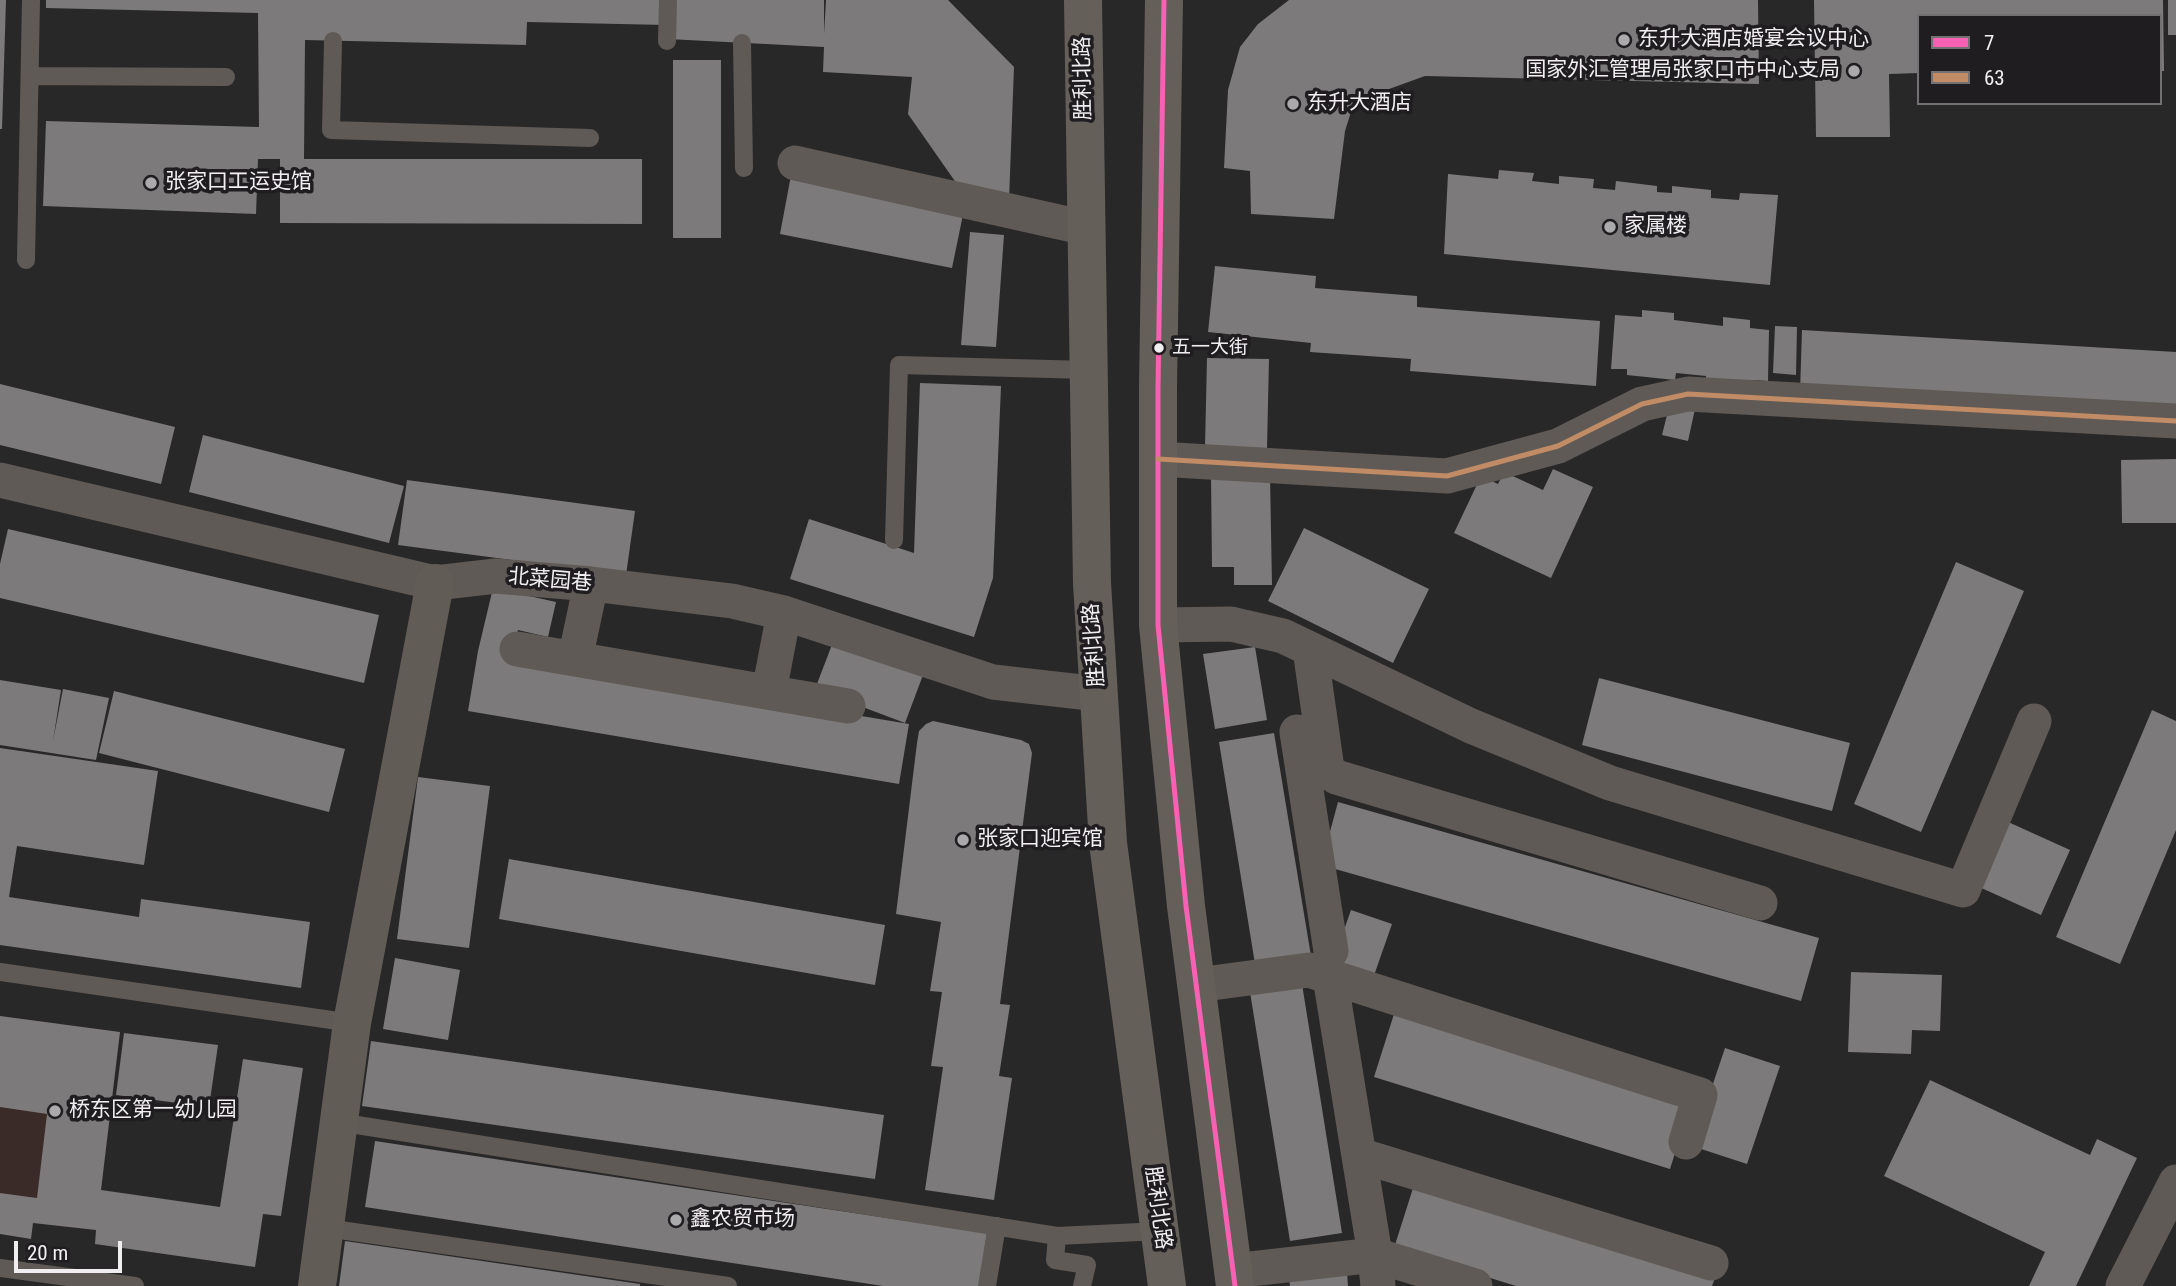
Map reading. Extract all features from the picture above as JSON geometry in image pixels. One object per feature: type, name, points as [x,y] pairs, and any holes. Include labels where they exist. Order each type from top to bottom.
[{"type":"highway","name":"胜利北路","points":[[1083,0],[1092,583],[1098,694],[1108,843],[1167,1286]]},
{"type":"highway","points":[[1164,0],[1158,625],[1186,906],[1234,1279]]},
{"type":"street","points":[[795,163],[1086,228]]},
{"type":"street","points":[[1158,459],[1447,476],[1558,446],[1642,404],[1688,394],[2176,421]]},
{"type":"street","name":"北菜园巷","points":[[0,480],[435,583],[496,576],[732,601],[784,613],[993,682],[1098,694]]},
{"type":"street","points":[[317,1286],[352,1023],[435,583]]},
{"type":"street","points":[[575,659],[591,584]]},
{"type":"street","points":[[769,692],[784,613]]},
{"type":"street","points":[[1158,625],[1231,624],[1296,642],[1471,726],[1610,783],[1963,890],[2034,721]]},
{"type":"street","points":[[1296,642],[1327,769],[1336,777],[1760,902]]},
{"type":"street","points":[[1296,642],[1330,964],[1376,1270]]},
{"type":"street","points":[[517,649],[848,706]]},
{"type":"street","points":[[1197,985],[1309,970],[1330,964],[1700,1095],[1686,1143]]},
{"type":"street","points":[[1359,1155],[1712,1263]]},
{"type":"street","points":[[2123,1286],[2176,1182]]},
{"type":"street","points":[[1234,1279],[1376,1270],[1475,1286]]},
{"type":"lane","points":[[26,260],[31,0]]},
{"type":"lane","points":[[667,41],[668,0]]},
{"type":"lane","points":[[334,41],[331,130],[590,138]]},
{"type":"lane","points":[[742,43],[744,168]]},
{"type":"lane","points":[[30,76],[226,77]]},
{"type":"lane","points":[[894,540],[899,365],[1088,370]]},
{"type":"lane","points":[[0,972],[352,1023]]},
{"type":"lane","points":[[338,1122],[1057,1236],[1160,1231]]},
{"type":"lane","points":[[987,1286],[997,1226]]},
{"type":"lane","points":[[326,1228],[728,1286]]},
{"type":"lane","points":[[1057,1236],[1055,1260],[1087,1265],[1082,1286]]},
{"type":"lane","points":[[0,1268],[104,1284],[135,1286]]},
{"type":"shaded area","name":"桥东区第一幼儿园","points":[[0,1016],[120,1032],[96,1230],[33,1223],[36,1198],[0,1193]]},
{"type":"building","points":[[0,0],[6,0],[2,129],[0,129]]},
{"type":"building","points":[[46,0],[666,0],[666,25],[527,22],[526,45],[305,40],[304,159],[642,159],[642,224],[280,223],[280,159],[258,159],[256,214],[43,206],[46,121],[259,127],[258,13],[46,8]]},
{"type":"building","points":[[669,0],[824,0],[824,34],[826,0],[948,0],[1014,67],[1009,200],[966,197],[908,114],[912,77],[823,72],[824,47],[668,39]]},
{"type":"building","name":"东升大酒店","points":[[1289,0],[1758,0],[1759,84],[1425,76],[1367,97],[1351,112],[1345,131],[1334,219],[1251,214],[1250,171],[1224,168],[1228,90],[1240,47],[1258,24]]},
{"type":"building","points":[[1814,0],[2163,0],[2164,71],[2162,14],[1917,14],[1917,73],[1889,74],[1890,137],[1816,137]]},
{"type":"building","points":[[2168,0],[2176,0],[2176,35],[2168,35]]},
{"type":"building","points":[[673,60],[721,60],[721,238],[673,238]]},
{"type":"building","points":[[792,170],[965,205],[952,268],[780,234]]},
{"type":"building","name":"家属楼","points":[[1499,170],[1534,173],[1532,181],[1559,184],[1559,176],[1594,179],[1593,188],[1615,190],[1616,181],[1657,186],[1657,192],[1672,193],[1672,186],[1711,190],[1711,198],[1739,200],[1740,193],[1778,195],[1770,285],[1444,254],[1448,174],[1498,179]]},
{"type":"building","points":[[970,232],[1004,235],[996,347],[961,345]]},
{"type":"building","points":[[1215,266],[1316,276],[1315,288],[1417,296],[1417,307],[1600,321],[1596,386],[1410,371],[1411,359],[1310,352],[1311,343],[1208,332]]},
{"type":"building","points":[[1642,310],[1674,313],[1674,320],[1723,326],[1723,317],[1750,320],[1750,328],[1769,330],[1768,381],[1753,380],[1753,388],[1706,383],[1706,376],[1676,373],[1675,380],[1627,375],[1627,369],[1611,369],[1615,315],[1642,317]]},
{"type":"building","points":[[1775,326],[1797,327],[1796,375],[1773,373]]},
{"type":"building","points":[[1802,330],[2176,352],[2176,412],[1800,393]]},
{"type":"building","points":[[1207,358],[1269,359],[1267,448],[1205,447]]},
{"type":"building","points":[[920,383],[1001,386],[993,578],[974,637],[790,579],[809,519],[914,553]]},
{"type":"building","points":[[0,384],[175,427],[161,484],[0,445]]},
{"type":"building","points":[[1670,403],[1695,409],[1688,441],[1662,435]]},
{"type":"building","points":[[203,435],[404,486],[389,543],[189,492]]},
{"type":"building","points":[[2176,459],[2176,523],[2122,523],[2121,460]]},
{"type":"building","points":[[1553,469],[1593,487],[1551,578],[1454,533],[1481,476],[1498,484],[1504,472],[1543,490]]},
{"type":"building","points":[[1270,476],[1272,585],[1234,585],[1234,567],[1212,567],[1211,477]]},
{"type":"building","points":[[407,480],[635,511],[626,575],[398,545]]},
{"type":"building","points":[[1304,528],[1429,589],[1393,663],[1268,601]]},
{"type":"building","points":[[8,529],[379,615],[364,683],[0,598],[0,564]]},
{"type":"building","points":[[1956,562],[2024,591],[1921,832],[1854,804]]},
{"type":"building","points":[[493,588],[556,602],[548,637],[518,630],[511,657],[909,724],[899,784],[468,711],[478,651]]},
{"type":"building","points":[[833,642],[923,675],[905,723],[815,689]]},
{"type":"building","points":[[1255,647],[1267,720],[1215,729],[1203,654]]},
{"type":"building","points":[[1599,678],[1850,743],[1832,811],[1582,745]]},
{"type":"building","points":[[0,680],[61,690],[53,741],[63,689],[109,698],[96,760],[0,745]]},
{"type":"building","points":[[114,691],[345,749],[329,812],[99,753]]},
{"type":"building","points":[[2152,710],[2176,721],[2176,830],[2120,964],[2056,937]]},
{"type":"building","points":[[933,721],[1021,740],[1029,744],[1032,753],[1000,1004],[1010,1005],[999,1076],[1012,1078],[994,1200],[925,1190],[943,1067],[931,1066],[942,992],[930,991],[941,922],[896,914],[919,731]]},
{"type":"building","points":[[1274,733],[1311,956],[1255,964],[1219,742]]},
{"type":"building","points":[[0,748],[158,771],[144,865],[17,846],[9,897],[139,917],[141,899],[310,922],[301,988],[0,945]]},
{"type":"building","points":[[418,777],[490,786],[469,948],[397,939]]},
{"type":"building","points":[[1338,802],[1819,938],[1801,1001],[1321,865]]},
{"type":"building","points":[[2006,821],[2070,850],[2041,915],[1977,886]]},
{"type":"building","points":[[509,859],[885,925],[875,985],[499,919]]},
{"type":"building","points":[[1351,910],[1392,924],[1371,984],[1330,970]]},
{"type":"building","points":[[395,958],[460,970],[448,1040],[383,1029]]},
{"type":"building","points":[[1851,972],[1942,975],[1940,1031],[1912,1030],[1911,1054],[1848,1052]]},
{"type":"building","points":[[1302,984],[1342,1233],[1290,1241],[1250,992]]},
{"type":"building","points":[[1394,1014],[1690,1106],[1670,1169],[1374,1077]]},
{"type":"building","points":[[0,1016],[120,1032],[101,1190],[220,1207],[243,1059],[303,1068],[281,1216],[263,1214],[255,1267],[95,1244],[96,1230],[33,1223],[31,1239],[0,1234],[0,1193],[37,1198],[47,1114],[0,1107]]},
{"type":"building","points":[[124,1033],[218,1045],[209,1107],[116,1095]]},
{"type":"building","points":[[371,1041],[884,1115],[875,1179],[362,1106]]},
{"type":"building","points":[[1725,1048],[1780,1066],[1747,1164],[1692,1146]]},
{"type":"building","points":[[1930,1080],[2090,1155],[2097,1139],[2137,1158],[2076,1286],[2029,1286],[2045,1252],[1884,1176]]},
{"type":"building","name":"鑫农贸市场","points":[[375,1141],[987,1233],[979,1286],[883,1286],[365,1207]]},
{"type":"building","points":[[1414,1185],[1715,1278],[1712,1286],[1516,1286],[1394,1248]]},
{"type":"building","points":[[345,1241],[640,1284],[640,1286],[339,1286]]},
{"type":"building","points":[[1347,1272],[1348,1286],[1290,1286],[1289,1278]]},
{"type":"transit line","name":"7","points":[[1164,0],[1158,388],[1158,625],[1186,906],[1235,1286]]},
{"type":"transit line","name":"63","points":[[1158,459],[1447,476],[1558,446],[1642,404],[1688,394],[2176,421]]},
{"type":"place","name":"东升大酒店婚宴会议中心","points":[[1624,40]]},
{"type":"place","name":"国家外汇管理局张家口市中心支局","points":[[1854,71]]},
{"type":"place","name":"东升大酒店","points":[[1293,104]]},
{"type":"place","name":"张家口工运史馆","points":[[151,183]]},
{"type":"place","name":"家属楼","points":[[1610,227]]},
{"type":"place","name":"五一大街","points":[[1159,348]]},
{"type":"place","name":"张家口迎宾馆","points":[[963,840]]},
{"type":"place","name":"桥东区第一幼儿园","points":[[55,1111]]},
{"type":"place","name":"鑫农贸市场","points":[[676,1220]]}]
